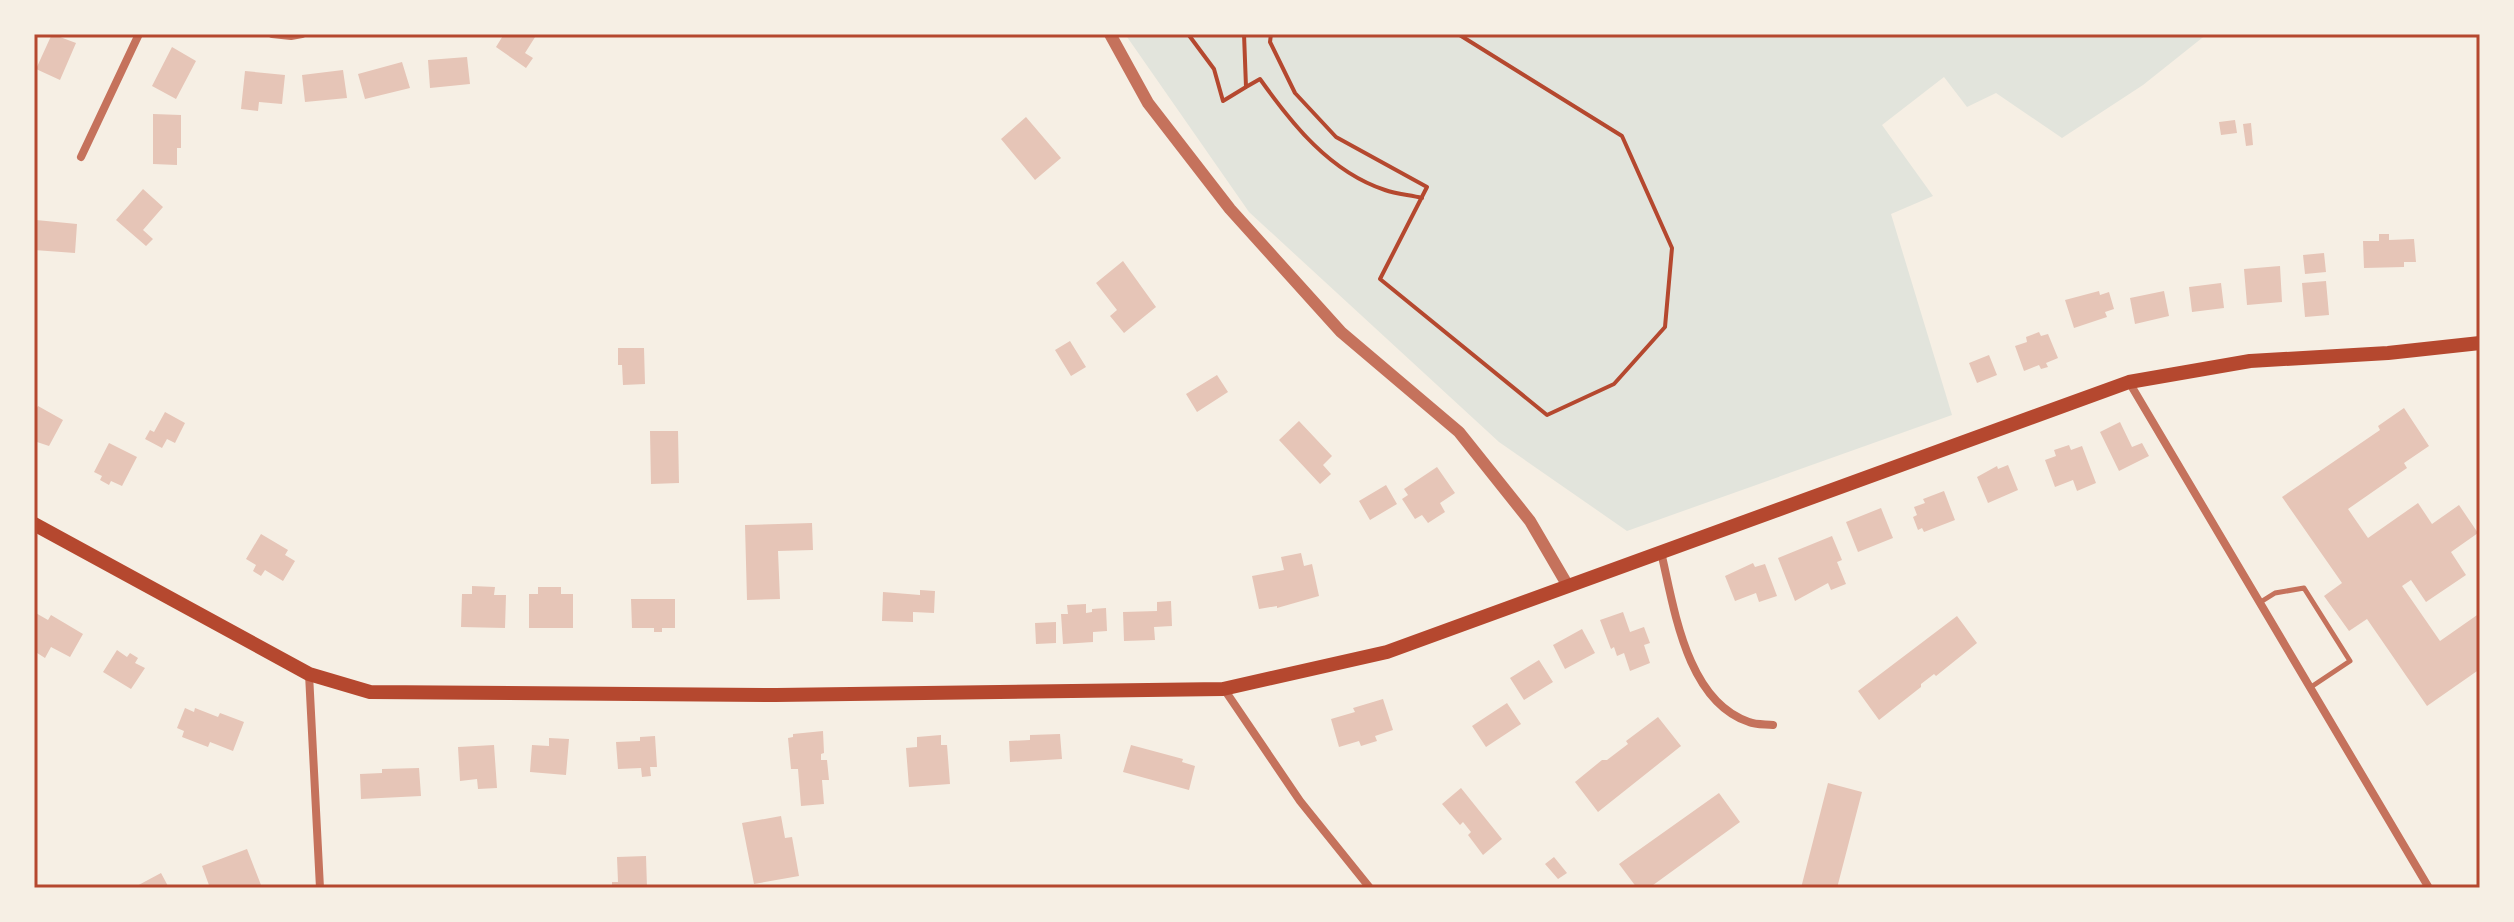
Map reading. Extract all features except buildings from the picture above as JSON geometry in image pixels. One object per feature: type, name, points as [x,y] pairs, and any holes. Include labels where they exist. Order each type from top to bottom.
[{"type":"main road","points":[[34,524],[309,674],[370,692],[790,695],[1223,689],[1387,652],[2129,382],[2250,361],[2388,353],[2480,343]]},
{"type":"street","points":[[81,157],[139,34]]},
{"type":"street","points":[[272,34],[302,34]]},
{"type":"street","points":[[1110,34],[1148,103],[1230,209],[1341,332],[1459,432],[1530,521],[1568,586]]},
{"type":"street","points":[[2129,382],[2429,888]]},
{"type":"street","points":[[1661,552],[1678,623],[1698,678],[1723,709],[1750,723],[1773,725]]},
{"type":"street","points":[[309,674],[320,888]]},
{"type":"street","points":[[1223,689],[1300,801],[1370,888]]},
{"type":"lane","points":[[2259,603],[2275,593],[2304,588],[2350,661],[2310,688]]},
{"type":"path","points":[[1188,34],[1214,69],[1223,101],[1260,79],[1286,115],[1335,164],[1384,190],[1422,198]]},
{"type":"path","points":[[1244,34],[1246,87]]},
{"type":"path","points":[[1271,34],[1270,42],[1295,93],[1336,137],[1427,187],[1380,279],[1547,415],[1614,384],[1665,327],[1672,248],[1622,136],[1458,34]]},
{"type":"shaded area","points":[[1125,34],[2207,34],[2143,85],[2062,138],[1996,93],[1967,107],[1944,77],[1882,125],[1933,196],[1891,214],[1952,415],[1627,531],[1499,442],[1249,212]]}]
